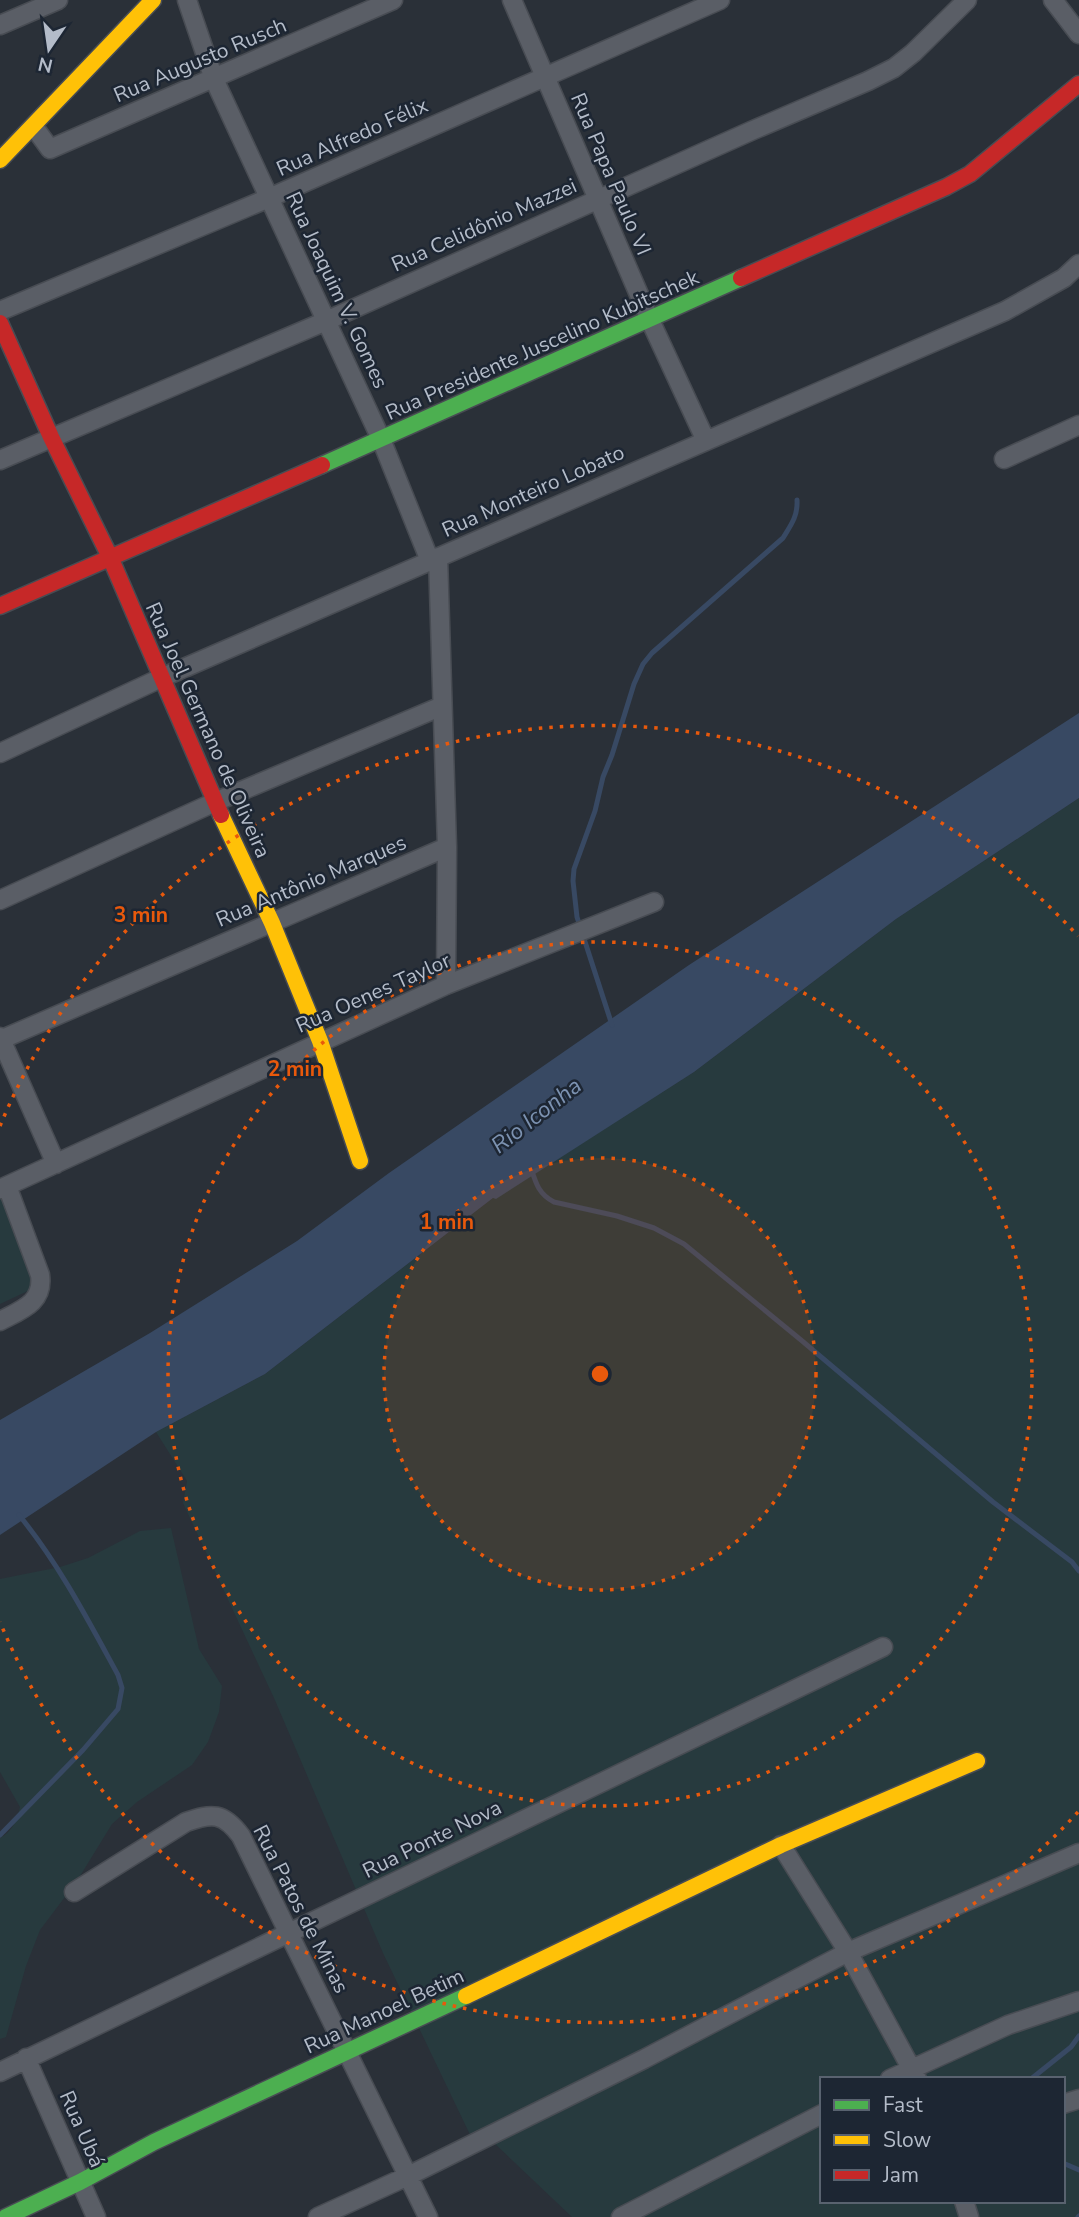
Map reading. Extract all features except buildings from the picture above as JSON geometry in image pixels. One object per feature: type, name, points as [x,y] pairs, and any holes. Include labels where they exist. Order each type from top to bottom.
[{"type":"street","points":[[0,25],[58,0]]},
{"type":"street","points":[[0,160],[153,0]]},
{"type":"street","name":"Rua Joaquim V. Gomes","points":[[187,0],[214,79],[434,559],[447,847],[446,985]]},
{"type":"street","name":"Rua Augusto Rusch","points":[[34,127],[50,149],[393,0]]},
{"type":"street","name":"Rua Papa Paulo VI","points":[[512,0],[650,320],[706,441]]},
{"type":"street","name":"Rua Alfredo Félix","points":[[0,311],[269,198],[720,0]]},
{"type":"street","name":"Rua Celidônio Mazzei","points":[[0,460],[326,321],[868,81],[894,68],[913,53],[967,0]]},
{"type":"street","points":[[1053,0],[1079,34]]},
{"type":"street","name":"Rua Presidente Juscelino Kubitschek","points":[[0,606],[650,320],[970,174],[1079,84]]},
{"type":"street","name":"Rua Monteiro Lobato","points":[[0,753],[161,678],[1005,311],[1064,278],[1079,264]]},
{"type":"street","name":"Rua Joel Germano de Oliveira","points":[[0,323],[51,438],[110,557],[215,802],[272,923],[320,1041],[360,1161]]},
{"type":"street","points":[[1004,459],[1079,425]]},
{"type":"street","points":[[0,900],[215,802],[442,706]]},
{"type":"street","name":"Rua Antônio Marques","points":[[0,1039],[447,847]]},
{"type":"street","name":"Rua Oenes Taylor","points":[[4,1187],[446,985],[654,902]]},
{"type":"street","points":[[0,1039],[56,1164]]},
{"type":"street","points":[[0,1321],[21,1310],[40,1292],[40,1275],[4,1187]]},
{"type":"street","name":"Rua Ponte Nova","points":[[0,2072],[883,1647]]},
{"type":"street","name":"Rua Manoel Betim","points":[[6,2217],[80,2182],[154,2142],[781,1845],[977,1760]]},
{"type":"street","name":"Rua Patos de Minas","points":[[74,1892],[186,1822],[203,1816],[219,1816],[232,1824],[241,1836],[428,2217]]},
{"type":"street","points":[[781,1845],[848,1952],[915,2073],[1008,2025],[1079,2001]]},
{"type":"street","points":[[318,2217],[408,2176],[644,2059],[848,1952],[1079,1853]]},
{"type":"street","name":"Rua Ubá","points":[[26,2059],[96,2217]]},
{"type":"street","points":[[621,2217],[820,2116]]},
{"type":"green space","points":[[1079,798],[1079,2217],[572,2217],[491,2140],[475,2145],[383,1953],[274,1698],[183,1503],[187,1481],[156,1432],[265,1374],[493,1198],[694,1072],[896,919]]},
{"type":"green space","points":[[0,1185],[47,1282],[0,1304]]},
{"type":"green space","points":[[171,1528],[199,1649],[222,1686],[219,1712],[208,1742],[192,1765],[137,1802],[112,1824],[77,1881],[40,1930],[26,1966],[6,2037],[0,2039],[0,1838],[13,1825],[20,1807],[0,1772],[0,1579],[60,1567],[88,1558],[140,1531]]},
{"type":"water","name":"Rio Iconha","points":[[1079,713],[1079,798],[896,919],[694,1072],[496,1199],[493,1198],[265,1374],[156,1432],[0,1535],[0,1420],[150,1333],[297,1241],[389,1173],[689,965]]},
{"type":"waterway","points":[[612,1025],[577,917],[573,881],[574,869],[634,684],[643,664],[652,653],[783,538],[795,516],[797,500]]},
{"type":"waterway","points":[[531,1168],[539,1188],[554,1202],[617,1216],[654,1228],[684,1244],[993,1502],[1072,1562],[1079,1571]]},
{"type":"waterway","points":[[0,1835],[83,1750],[118,1709],[122,1688],[118,1675],[72,1593],[19,1515]]},
{"type":"waterway","points":[[1034,2077],[1071,2047],[1079,2036]]},
{"type":"waterway","points":[[1065,2164],[1079,2170]]},
{"type":"traffic: fast","points":[[322,465],[741,278]]},
{"type":"traffic: fast","points":[[6,2217],[80,2182],[154,2142],[466,1996]]},
{"type":"traffic: slow","points":[[0,160],[153,0]]},
{"type":"traffic: slow","points":[[221,815],[272,923],[320,1041],[360,1161]]},
{"type":"traffic: slow","points":[[466,1996],[781,1845],[977,1761]]},
{"type":"traffic: jam","points":[[741,278],[970,174],[1079,84]]},
{"type":"traffic: jam","points":[[0,323],[51,437],[110,557],[221,815]]},
{"type":"traffic: jam","points":[[0,606],[322,465]]}]
